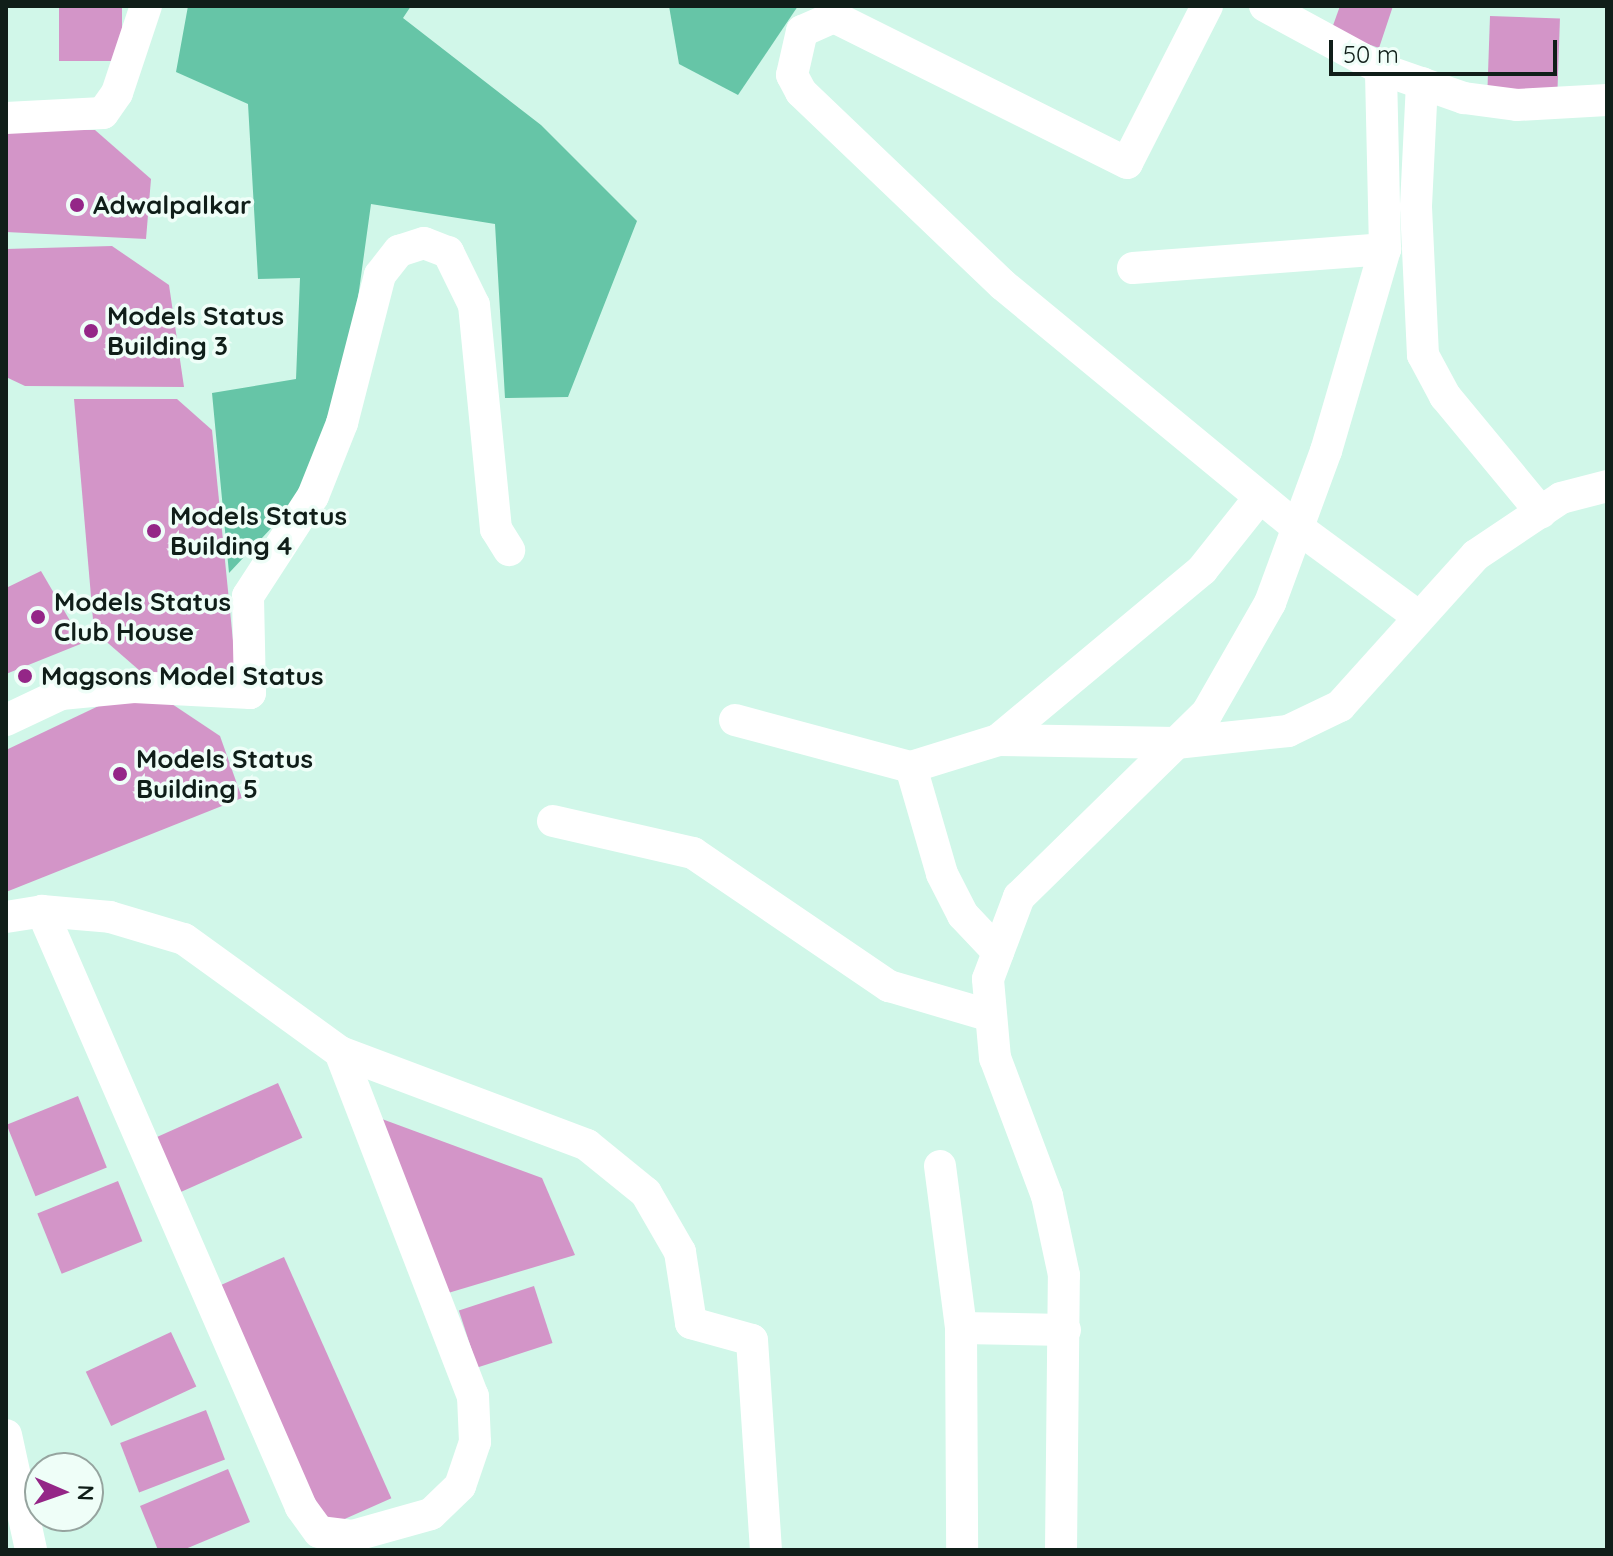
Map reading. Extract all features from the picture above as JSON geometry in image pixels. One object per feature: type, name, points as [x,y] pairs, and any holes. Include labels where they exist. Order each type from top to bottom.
[{"type":"street","points":[[6,118],[103,113],[117,93],[146,6]]},
{"type":"street","points":[[1207,6],[1127,163],[834,17],[802,31],[792,75],[801,92],[1003,285],[1298,528],[1415,614]]},
{"type":"street","points":[[1265,6],[1381,69],[1422,83],[1517,105],[1607,100]]},
{"type":"street","points":[[1061,1550],[1064,1275],[1047,1196],[995,1058],[988,979],[1019,897],[1207,713],[1270,603],[1298,528],[1385,249],[1381,69]]},
{"type":"street","points":[[1422,83],[1416,207],[1423,355],[1445,396],[1541,512]]},
{"type":"street","points":[[6,720],[61,694],[134,687],[250,693],[248,596],[313,496],[342,423],[380,275],[399,251],[424,243],[448,252],[474,305],[496,529],[509,550]]},
{"type":"street","points":[[1133,268],[1385,249]]},
{"type":"street","points":[[735,720],[911,767],[998,740],[1176,743],[1288,731],[1340,706],[1415,614],[1476,555],[1541,512],[1607,486]]},
{"type":"street","points":[[998,740],[1202,570],[1260,497]]},
{"type":"street","points":[[911,767],[942,874],[963,915],[998,952]]},
{"type":"street","points":[[553,821],[693,853],[889,986],[991,1016]]},
{"type":"street","points":[[6,917],[42,911],[110,917],[184,939],[340,1052],[587,1145],[646,1193],[680,1252],[691,1323],[752,1340],[766,1550]]},
{"type":"street","points":[[42,911],[301,1507],[319,1532],[352,1536],[431,1514],[460,1486],[475,1442],[473,1396],[340,1052]]},
{"type":"street","points":[[940,1166],[961,1328],[962,1550]]},
{"type":"street","points":[[961,1328],[1065,1330]]},
{"type":"street","points":[[6,1435],[31,1550]]},
{"type":"green space","points":[[188,6],[411,6],[403,18],[541,125],[637,221],[568,397],[505,398],[495,224],[371,204],[349,363],[306,491],[229,573],[212,393],[296,379],[300,278],[258,279],[248,104],[176,72]]},
{"type":"green space","points":[[669,6],[798,6],[738,95],[679,64]]},
{"type":"building","points":[[59,6],[122,6],[122,61],[59,61]]},
{"type":"building","points":[[1340,6],[1393,6],[1379,48],[1331,31]]},
{"type":"building","points":[[1490,16],[1560,18],[1557,103],[1487,101]]},
{"type":"building","name":"Adwalpalkar","points":[[6,130],[95,130],[151,179],[146,239],[6,232]]},
{"type":"building","name":"Models Status Building 3","points":[[112,246],[169,285],[184,387],[25,386],[6,377],[6,249]]},
{"type":"building","name":"Models Status Building 4","points":[[74,399],[177,399],[212,430],[237,681],[147,677],[94,631]]},
{"type":"building","name":"Models Status Club House","points":[[41,571],[83,643],[6,674],[6,588]]},
{"type":"building","name":"Models Status Building 5","points":[[163,698],[220,736],[242,798],[6,892],[6,750],[107,702]]},
{"type":"building","points":[[278,1083],[302,1138],[176,1194],[152,1139]]},
{"type":"building","points":[[78,1096],[107,1167],[35,1196],[7,1125]]},
{"type":"building","points":[[363,1112],[542,1178],[575,1255],[438,1296]]},
{"type":"building","points":[[118,1181],[142,1241],[62,1274],[37,1214]]},
{"type":"building","points":[[284,1257],[391,1498],[321,1529],[214,1288]]},
{"type":"building","points":[[534,1286],[553,1343],[477,1367],[459,1310]]},
{"type":"building","points":[[171,1332],[196,1386],[111,1426],[86,1372]]},
{"type":"building","points":[[206,1410],[225,1459],[139,1492],[120,1443]]},
{"type":"building","points":[[228,1469],[250,1522],[183,1550],[158,1550],[140,1506]]},
{"type":"place","name":"Adwalpalkar","points":[[77,205]]},
{"type":"place","name":"Models Status Building 3","points":[[91,331]]},
{"type":"place","name":"Models Status Building 4","points":[[154,531]]},
{"type":"place","name":"Models Status Club House","points":[[38,617]]},
{"type":"place","name":"Magsons Model Status","points":[[25,676]]},
{"type":"place","name":"Models Status Building 5","points":[[120,774]]}]
